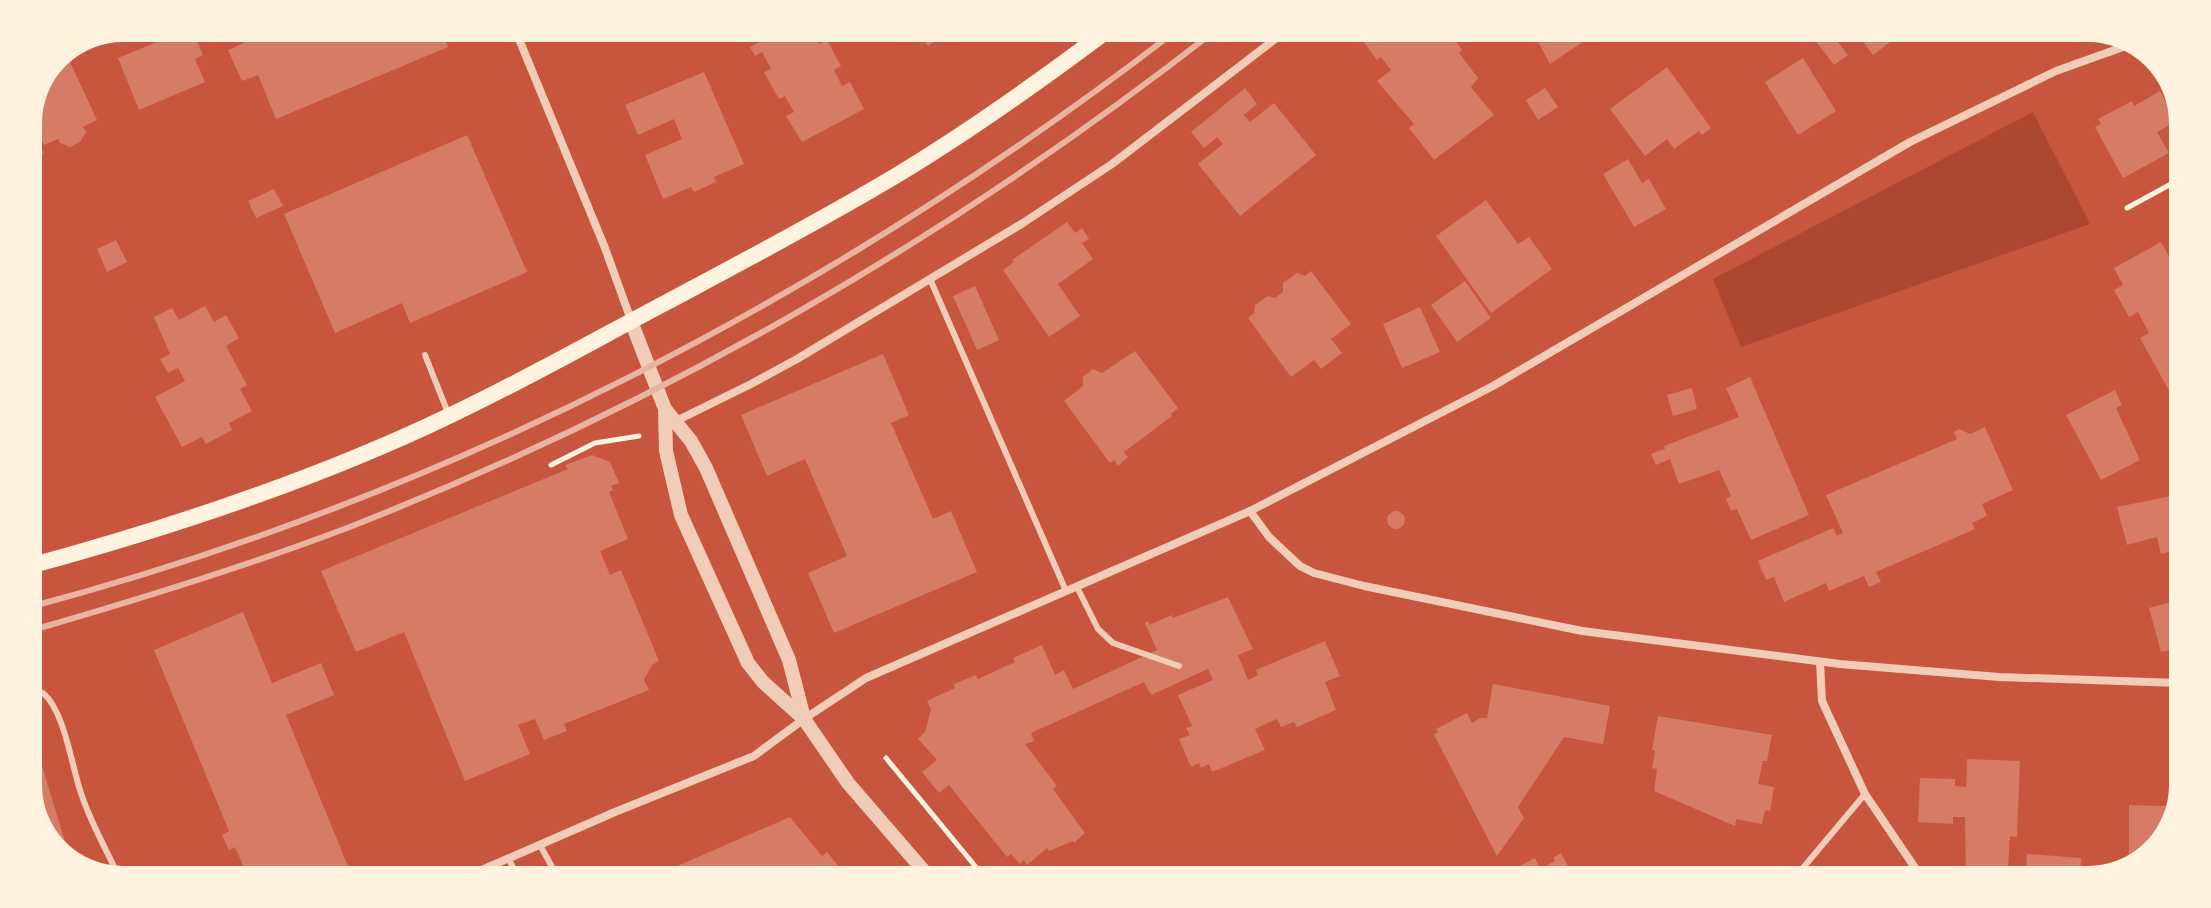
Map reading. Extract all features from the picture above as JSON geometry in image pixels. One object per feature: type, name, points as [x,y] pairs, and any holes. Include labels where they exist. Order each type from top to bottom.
[{"type":"main road","points":[[40,563],[104,546],[228,505],[449,416],[792,235],[898,174],[989,115],[1094,40]]},
{"type":"street","points":[[519,40],[605,248],[670,423],[666,451],[681,515],[748,663],[763,682],[804,719],[848,783],[921,868]]},
{"type":"street","points":[[670,423],[786,365],[1023,223],[1112,164],[1274,40]]},
{"type":"street","points":[[487,868],[754,756],[866,678],[1250,511],[1493,386],[1910,142],[2056,71],[2122,47]]},
{"type":"street","points":[[670,423],[691,441],[706,468],[789,660],[804,719]]},
{"type":"street","points":[[1250,511],[1278,546],[1300,566],[1314,573],[1582,631],[1820,662],[1999,677],[2171,683]]},
{"type":"street","points":[[1820,662],[1822,701],[1865,794],[1915,868]]},
{"type":"lane","points":[[930,279],[1066,591]]},
{"type":"lane","points":[[425,355],[449,416]]},
{"type":"lane","points":[[1077,587],[1098,629],[1113,643],[1179,666]]},
{"type":"lane","points":[[40,693],[49,698],[56,712],[82,799],[114,867]]},
{"type":"lane","points":[[1803,868],[1865,794]]},
{"type":"lane","points":[[540,845],[553,868]]},
{"type":"lane","points":[[509,859],[513,868]]},
{"type":"path","points":[[2127,208],[2171,184]]},
{"type":"path","points":[[551,465],[595,443],[639,436]]},
{"type":"path","points":[[886,758],[977,868]]},
{"type":"shaded area","points":[[2033,112],[2090,224],[1741,347],[1713,279]]},
{"type":"building","points":[[162,40],[196,40],[203,55],[195,59],[205,82],[139,110],[118,58]]},
{"type":"building","points":[[243,40],[445,40],[448,47],[276,119],[258,75],[242,81],[228,50],[244,43]]},
{"type":"building","points":[[763,40],[817,40],[819,44],[832,40],[828,42],[841,66],[834,70],[842,86],[850,82],[864,109],[802,142],[786,116],[794,112],[785,96],[779,99],[764,72],[771,69],[762,52],[755,56],[750,47]]},
{"type":"building","points":[[1455,40],[1462,50],[1459,53],[1478,78],[1471,87],[1494,115],[1434,160],[1409,128],[1414,124],[1377,81],[1391,70],[1381,57],[1377,60],[1363,41]]},
{"type":"building","points":[[1537,40],[1586,40],[1550,64]]},
{"type":"building","points":[[1815,40],[1836,40],[1848,55],[1834,65]]},
{"type":"building","points":[[1862,40],[1893,40],[1873,55]]},
{"type":"building","points":[[1803,58],[1836,111],[1798,135],[1765,82]]},
{"type":"building","points":[[70,62],[97,120],[83,127],[86,132],[80,142],[70,147],[58,139],[44,145],[40,137],[43,101],[57,72]]},
{"type":"building","points":[[1667,67],[1711,128],[1702,135],[1699,131],[1674,149],[1667,139],[1645,156],[1610,109]]},
{"type":"building","points":[[704,72],[744,164],[714,177],[716,182],[694,192],[691,187],[663,199],[645,155],[682,139],[674,119],[638,135],[625,105]]},
{"type":"building","points":[[1245,88],[1257,104],[1244,115],[1250,122],[1274,103],[1316,155],[1240,216],[1198,164],[1223,144],[1217,137],[1204,148],[1191,132]]},
{"type":"building","points":[[1545,88],[1558,107],[1538,120],[1526,100]]},
{"type":"building","points":[[2160,91],[2169,107],[2171,124],[2157,132],[2169,153],[2123,178],[2095,127],[2101,124],[2098,119],[2132,101],[2134,106]]},
{"type":"building","points":[[467,135],[527,272],[410,323],[402,303],[335,333],[284,214]]},
{"type":"building","points":[[1628,159],[1642,183],[1649,179],[1666,209],[1634,227],[1603,174]]},
{"type":"building","points":[[274,189],[283,206],[256,218],[248,201]]},
{"type":"building","points":[[1486,200],[1518,244],[1529,237],[1552,269],[1491,313],[1436,236]]},
{"type":"building","points":[[1067,222],[1075,233],[1082,228],[1089,239],[1082,243],[1093,259],[1058,284],[1080,316],[1049,337],[1003,270],[1014,262],[1012,260]]},
{"type":"building","points":[[116,240],[127,262],[107,272],[97,249]]},
{"type":"building","points":[[2161,242],[2171,260],[2171,394],[2140,338],[2149,333],[2138,312],[2129,317],[2114,290],[2123,285],[2114,268]]},
{"type":"building","points":[[1311,271],[1351,324],[1331,339],[1342,353],[1321,369],[1314,360],[1291,377],[1248,318],[1254,313],[1255,305],[1268,296],[1275,298],[1283,292],[1283,283],[1297,273],[1305,276]]},
{"type":"building","points":[[1465,281],[1491,318],[1457,342],[1431,305]]},
{"type":"building","points":[[975,286],[999,340],[977,350],[953,296]]},
{"type":"building","points":[[205,306],[214,322],[226,315],[239,338],[226,346],[247,385],[240,389],[252,411],[229,423],[232,430],[206,444],[202,437],[182,447],[155,397],[185,381],[178,368],[168,373],[160,359],[170,354],[154,317],[172,308],[179,320]]},
{"type":"building","points":[[1420,307],[1440,352],[1402,368],[1383,324]]},
{"type":"building","points":[[1135,351],[1178,408],[1172,416],[1124,452],[1128,457],[1118,466],[1114,460],[1110,463],[1064,401],[1083,386],[1083,377],[1093,369],[1102,373]]},
{"type":"building","points":[[883,354],[909,415],[891,423],[933,519],[951,511],[977,572],[834,633],[808,573],[847,556],[805,459],[767,476],[741,415]]},
{"type":"building","points":[[1750,377],[1809,515],[1751,540],[1737,509],[1731,511],[1726,499],[1731,496],[1719,470],[1679,484],[1670,459],[1656,465],[1651,454],[1739,417],[1726,388]]},
{"type":"building","points":[[1692,388],[1697,409],[1673,416],[1667,395]]},
{"type":"building","points":[[2115,390],[2122,405],[2116,408],[2140,460],[2101,480],[2066,415]]},
{"type":"building","points":[[1985,427],[2013,490],[1982,504],[1987,516],[1972,523],[1975,529],[1876,572],[1881,582],[1869,587],[1864,576],[1829,591],[1826,583],[1784,602],[1774,577],[1766,580],[1758,561],[1833,528],[1837,536],[1843,533],[1826,495],[1957,439],[1954,432],[1959,429],[1970,434]]},
{"type":"building","points":[[592,455],[610,462],[619,483],[611,486],[613,490],[609,492],[628,539],[600,551],[610,575],[621,570],[659,661],[652,665],[644,680],[649,690],[564,724],[567,731],[544,740],[535,719],[518,725],[530,754],[465,781],[404,632],[356,652],[321,571],[568,469],[565,465]]},
{"type":"building","points":[[2171,496],[2171,551],[2161,554],[2157,537],[2127,545],[2117,507]]},
{"type":"building","points":[[1392,511],[1400,511],[1405,520],[1403,527],[1392,529],[1387,524],[1387,516]]},
{"type":"building","points":[[1228,597],[1253,649],[1238,655],[1248,680],[1258,675],[1256,670],[1325,641],[1340,676],[1325,682],[1336,710],[1297,727],[1294,722],[1281,727],[1277,719],[1255,729],[1265,750],[1212,772],[1209,764],[1201,768],[1199,763],[1191,767],[1179,739],[1190,735],[1186,728],[1192,726],[1178,695],[1213,680],[1208,669],[1151,695],[1144,682],[1031,733],[1034,741],[1025,744],[1057,786],[1053,789],[1085,833],[1074,843],[1049,851],[1047,848],[1027,865],[1024,860],[1020,864],[1011,854],[1007,857],[949,785],[939,793],[922,772],[937,760],[918,739],[925,732],[931,709],[927,701],[955,688],[954,684],[976,675],[978,679],[1042,645],[1055,675],[1064,670],[1073,689],[1157,650],[1145,623],[1148,621],[1149,625],[1172,615],[1173,618]]},
{"type":"building","points":[[2171,602],[2171,650],[2161,652],[2149,608]]},
{"type":"building","points":[[243,612],[272,683],[321,663],[334,695],[286,715],[349,868],[244,868],[235,847],[229,850],[222,835],[229,831],[154,650]]},
{"type":"building","points":[[1493,684],[1610,706],[1603,744],[1564,737],[1518,807],[1524,818],[1497,856],[1434,735],[1438,732],[1436,729],[1467,713],[1472,723],[1487,718]]},
{"type":"building","points":[[1658,716],[1772,735],[1758,784],[1774,787],[1770,811],[1765,810],[1762,824],[1736,819],[1735,826],[1654,791],[1657,769],[1652,768],[1655,751],[1652,750]]},
{"type":"building","points":[[40,759],[67,846],[46,817],[40,791]]},
{"type":"building","points":[[1967,759],[2020,761],[2017,837],[2010,836],[2008,868],[1966,868],[1965,817],[1953,817],[1953,824],[1918,822],[1920,778],[1955,779],[1955,786],[1966,787]]},
{"type":"building","points":[[2129,805],[2166,806],[2160,827],[2143,847],[2129,857]]},
{"type":"building","points":[[790,817],[822,856],[827,852],[840,868],[673,868]]},
{"type":"building","points":[[1561,853],[1569,868],[1542,868],[1555,861],[1553,858]]},
{"type":"building","points":[[2027,854],[2081,858],[2081,868],[2026,868]]},
{"type":"building","points":[[1535,858],[1540,868],[1516,868]]},
{"type":"railway","points":[[40,604],[182,562],[335,508],[485,446],[631,376],[773,300],[912,216],[1047,126],[1163,40]]},
{"type":"railway","points":[[40,628],[268,557],[347,528],[464,480],[691,371],[907,247],[1012,179],[1203,40]]}]
